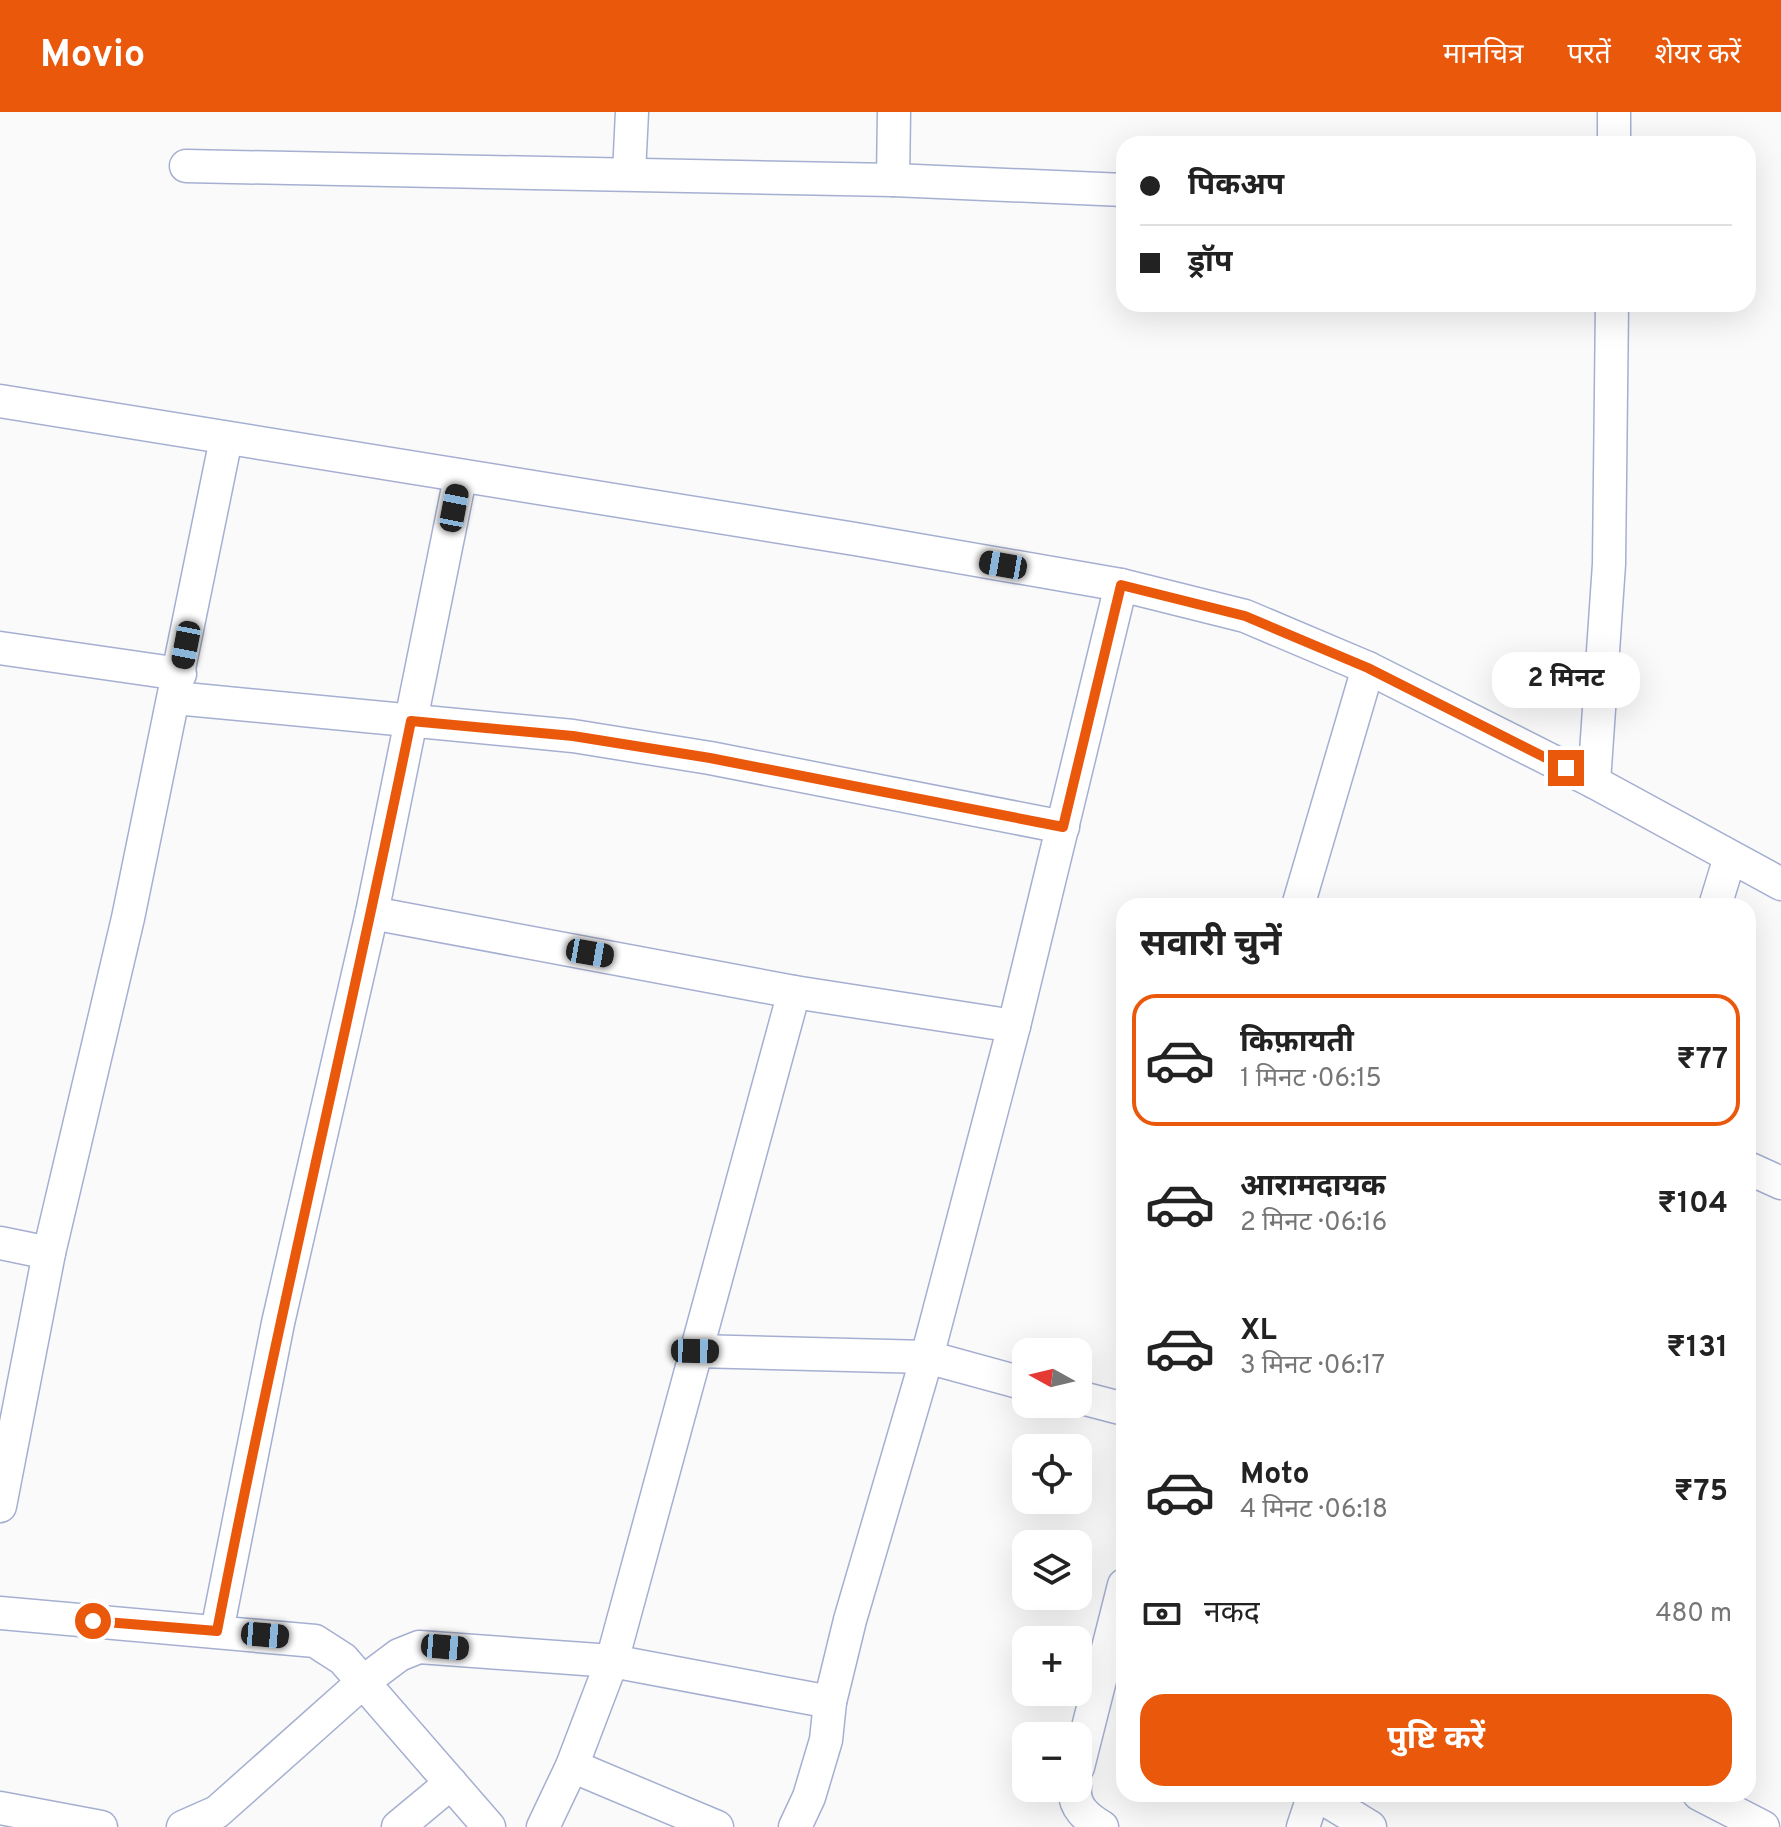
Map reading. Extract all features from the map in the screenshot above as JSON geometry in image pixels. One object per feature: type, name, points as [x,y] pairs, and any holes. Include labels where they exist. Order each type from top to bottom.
[{"type":"street","points":[[629,174],[632,112]]},
{"type":"street","points":[[893,180],[894,112]]},
{"type":"street","points":[[1614,112],[1614,136]]},
{"type":"street","points":[[186,166],[893,180],[1116,190]]},
{"type":"street","points":[[1594,782],[1609,564],[1612,312]]},
{"type":"street","points":[[0,401],[460,478],[855,539],[1121,585],[1245,616],[1368,668],[1594,782],[1781,884]]},
{"type":"street","points":[[0,1506],[49,1253],[128,918],[178,686],[226,439]]},
{"type":"street","points":[[217,1631],[278,1323],[372,913],[460,478]]},
{"type":"street","points":[[795,1827],[826,1740],[830,1702],[927,1357],[1014,1026],[1121,585]]},
{"type":"street","points":[[0,648],[178,686],[411,721],[573,736],[710,758],[1063,827]]},
{"type":"street","points":[[1300,898],[1368,668]]},
{"type":"street","points":[[1717,898],[1730,857]]},
{"type":"street","points":[[372,913],[794,992],[1014,1026]]},
{"type":"street","points":[[543,1827],[572,1766],[612,1661],[794,992]]},
{"type":"street","points":[[1756,1172],[1781,1183]]},
{"type":"street","points":[[0,1243],[49,1253]]},
{"type":"street","points":[[695,1351],[927,1357],[1012,1380]]},
{"type":"street","points":[[1092,1401],[1116,1407]]},
{"type":"street","points":[[0,1613],[315,1641],[343,1659],[489,1827]]},
{"type":"street","points":[[1089,1722],[1116,1617]]},
{"type":"street","points":[[183,1827],[217,1812],[363,1682],[399,1655],[419,1647],[612,1661],[830,1702]]},
{"type":"street","points":[[572,1766],[717,1827]]},
{"type":"street","points":[[398,1827],[451,1783]]},
{"type":"street","points":[[1077,1802],[1084,1816],[1102,1827]]},
{"type":"street","points":[[1303,1827],[1312,1802]]},
{"type":"street","points":[[1328,1802],[1370,1827]]},
{"type":"street","points":[[1715,1802],[1763,1827]]},
{"type":"street","points":[[0,1808],[101,1827]]},
{"type":"route","points":[[93,1621],[217,1631],[278,1323],[372,913],[411,721],[573,736],[710,758],[1063,827],[1121,585],[1245,616],[1368,668],[1566,768]]}]
